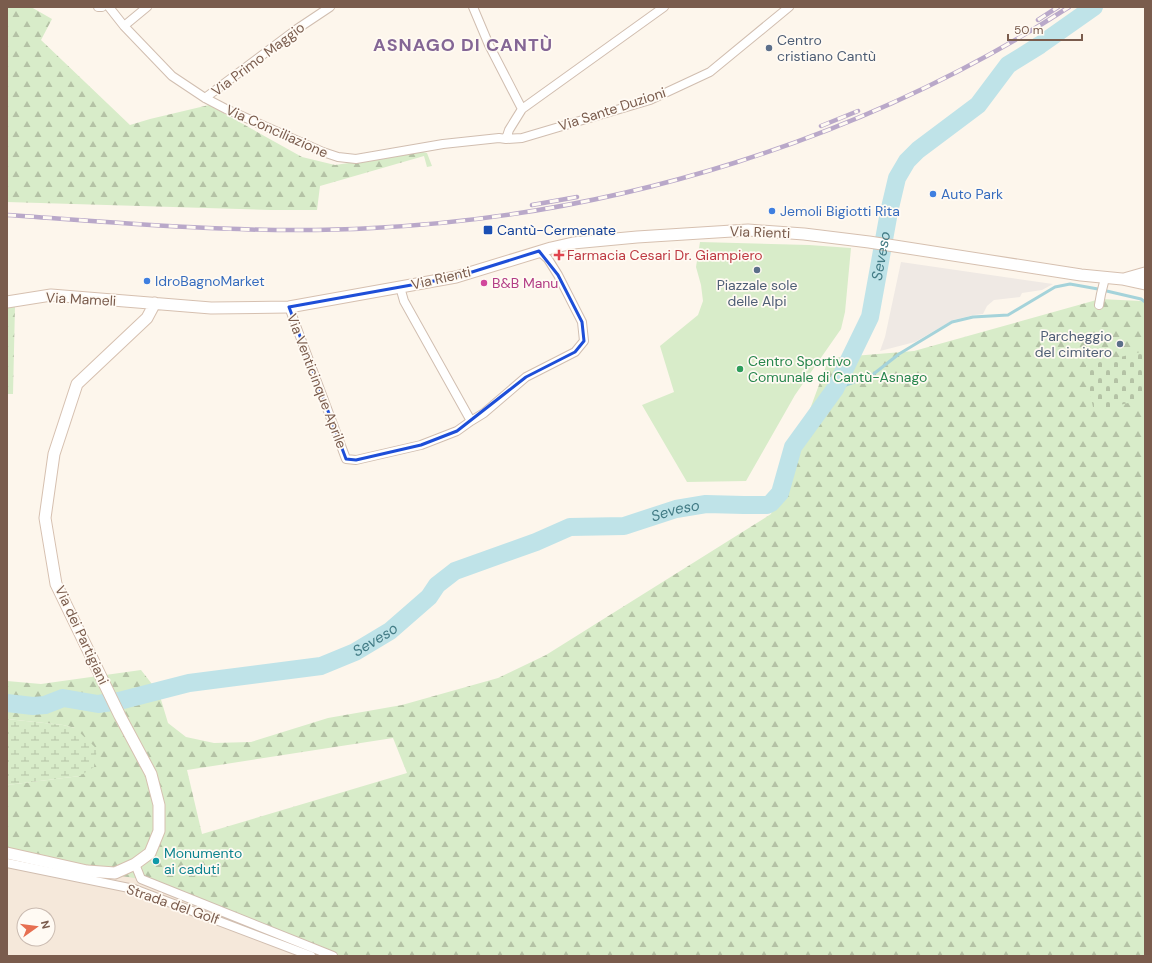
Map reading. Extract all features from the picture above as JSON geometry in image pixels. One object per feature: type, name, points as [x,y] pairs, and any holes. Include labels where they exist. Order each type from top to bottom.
[{"type":"main road","name":"Via Rienti","points":[[155,303],[211,308],[289,306],[456,277],[539,251],[572,243],[748,230],[804,234],[869,242],[1103,286],[1122,279]]},
{"type":"main road","points":[[1122,279],[1145,273]]},
{"type":"main road","points":[[1122,279],[1145,284]]},
{"type":"main road","name":"Via Mameli","points":[[7,302],[51,295],[155,303]]},
{"type":"main road","name":"Via dei Partigiani","points":[[7,853],[87,871],[115,873],[135,864],[150,853],[159,831],[160,805],[151,774],[120,716],[56,584],[45,518],[54,454],[77,384],[147,318],[155,303]]},
{"type":"street","name":"Via Conciliazione","points":[[109,7],[124,26],[172,76],[205,98],[226,109],[323,152],[338,157],[356,159],[443,144],[499,138],[506,139]]},
{"type":"street","points":[[124,26],[147,7]]},
{"type":"street","name":"Via Primo Maggio","points":[[205,98],[302,25],[330,7]]},
{"type":"street","points":[[473,7],[489,45],[522,109]]},
{"type":"street","points":[[506,139],[509,130],[522,109],[664,7]]},
{"type":"street","name":"Via Sante Duzioni","points":[[506,139],[522,138],[650,100],[710,72],[789,7]]},
{"type":"street","points":[[400,287],[404,301],[471,421],[484,413],[526,377],[575,352],[584,341],[582,322],[558,275],[548,259],[539,251]]},
{"type":"street","points":[[1100,305],[1103,286]]},
{"type":"street","name":"Via Venticinque Aprile","points":[[289,306],[346,459],[356,460],[421,445],[457,431],[471,421]]},
{"type":"street","name":"Strada del Golf","points":[[7,863],[134,889],[311,956]]},
{"type":"street","name":"Strada del Golf","points":[[135,864],[141,879],[333,956]]},
{"type":"highlighted area","points":[[539,251],[558,275],[582,322],[584,341],[575,352],[526,377],[457,431],[421,445],[356,460],[346,459],[289,307],[456,277]]},
{"type":"shaded area","points":[[901,262],[1053,284],[1042,290],[1022,293],[1020,297],[994,300],[987,306],[983,314],[953,320],[915,342],[880,351],[885,337]]},
{"type":"shaded area","points":[[7,844],[153,875],[351,956],[7,956]]},
{"type":"green space","points":[[7,7],[31,7],[52,19],[41,40],[130,125],[209,105],[302,157],[335,165],[423,152],[427,153],[432,166],[427,167],[424,156],[320,186],[317,210],[270,210],[7,202]]},
{"type":"green space","name":"Centro Sportivo Comunale di Cantù-Asnago","points":[[700,242],[809,245],[851,248],[845,312],[841,329],[795,395],[746,481],[687,482],[642,405],[674,392],[660,346],[698,315],[703,301],[701,285],[696,267]]},
{"type":"green space","points":[[1100,299],[1141,301],[1145,303],[1145,956],[333,956],[141,879],[87,871],[7,853],[7,785],[80,776],[75,728],[63,725],[7,719],[7,681],[41,684],[141,670],[159,693],[168,723],[186,737],[214,743],[251,742],[328,718],[402,705],[498,678],[546,655],[771,514],[829,358],[914,351]],"holes":[[[393,738],[407,773],[202,834],[187,770]]]},
{"type":"green space","points":[[7,305],[15,306],[13,394],[7,394]]},
{"type":"green space","points":[[1145,351],[1145,399],[1094,411],[1083,366]]},
{"type":"green space","points":[[7,719],[63,725],[75,728],[97,749],[94,767],[80,776],[7,785]]},
{"type":"waterway","name":"Seveso","points":[[7,703],[33,706],[45,705],[63,698],[98,704],[119,701],[189,683],[321,666],[355,652],[390,631],[429,597],[437,585],[455,571],[536,542],[570,527],[624,526],[676,509],[706,504],[767,505],[771,503],[780,493],[793,447],[835,389],[870,317],[889,212],[897,178],[907,161],[918,150],[978,105],[1008,65],[1040,45],[1094,7]]},
{"type":"waterway","points":[[835,389],[871,376],[899,354],[952,322],[973,317],[1008,315],[1055,287],[1070,284],[1141,299],[1145,302]]},
{"type":"railway","points":[[1038,20],[1058,7]]},
{"type":"railway","points":[[7,215],[190,227],[327,230],[373,228],[464,220],[556,207],[646,188],[736,162],[823,132],[908,96],[990,54],[1069,7]]},
{"type":"railway","points":[[821,126],[858,111]]},
{"type":"railway","points":[[532,205],[577,197]]},
{"type":"place","name":"Centro cristiano Cantù","points":[[769,48]]},
{"type":"place","name":"Auto Park","points":[[933,194]]},
{"type":"place","name":"Jemoli Bigiotti Rita","points":[[772,211]]},
{"type":"place","name":"Cantù-Cermenate","points":[[488,230]]},
{"type":"place","name":"Farmacia Cesari Dr. Giampiero","points":[[559,255]]},
{"type":"place","name":"Piazzale sole delle Alpi","points":[[757,270]]},
{"type":"place","name":"IdroBagnoMarket","points":[[147,281]]},
{"type":"place","name":"B&B Manu","points":[[484,283]]},
{"type":"place","name":"Parcheggio del cimitero","points":[[1120,344]]},
{"type":"place","name":"Centro Sportivo Comunale di Cantù-Asnago","points":[[740,369]]},
{"type":"place","name":"Monumento ai caduti","points":[[156,861]]},
{"type":"district","name":"ASNAGO DI CANTÙ","points":[[463,45]]}]
